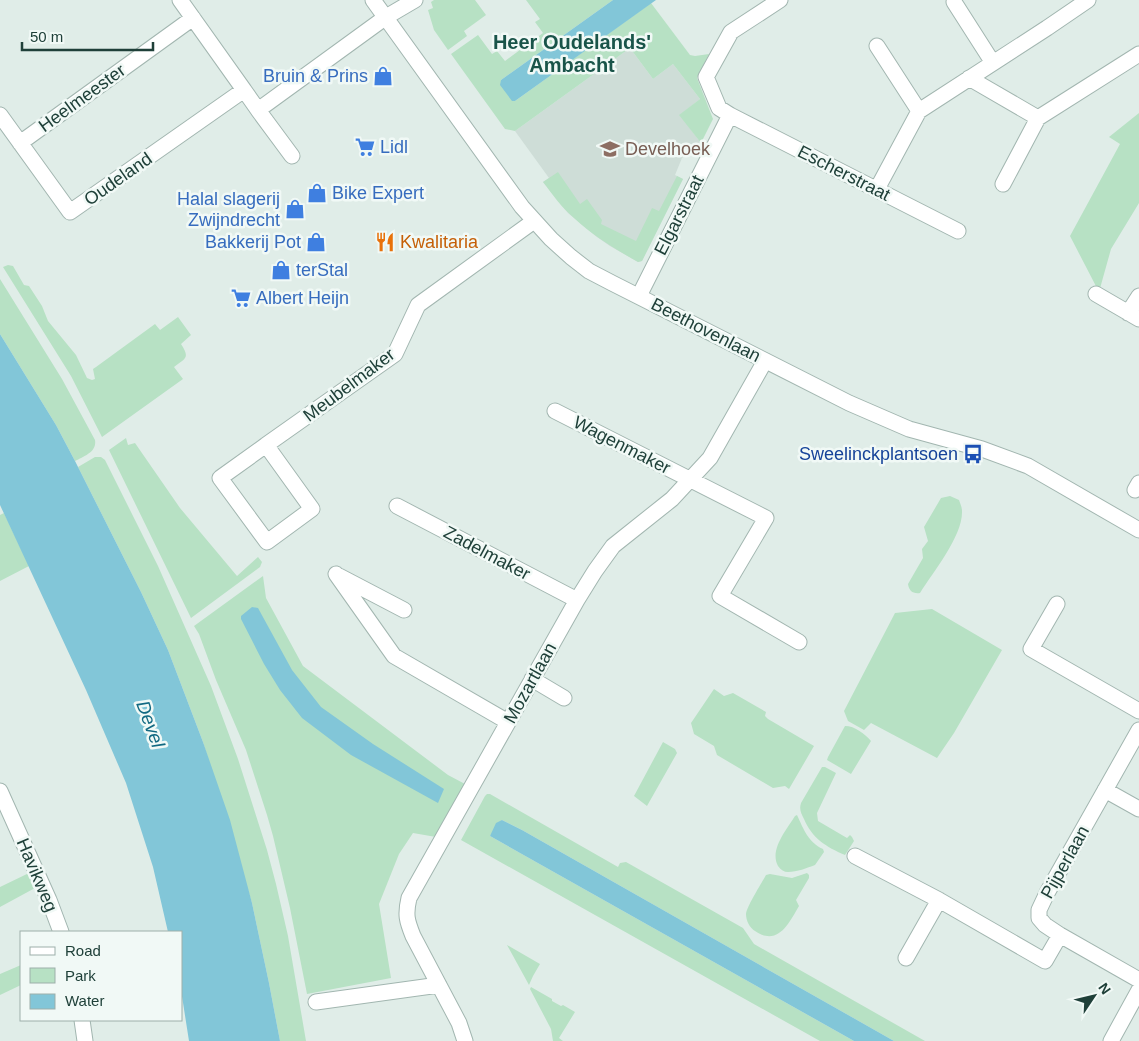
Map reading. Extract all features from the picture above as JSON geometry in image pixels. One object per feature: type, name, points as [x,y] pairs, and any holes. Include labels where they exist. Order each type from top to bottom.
[{"type":"street","points":[[180,0],[292,156]]},
{"type":"street","name":"Beethovenlaan","points":[[374,0],[522,207],[551,240],[589,271],[849,403],[909,429],[982,449],[1028,466],[1139,530]]},
{"type":"street","points":[[258,110],[386,17],[415,0]]},
{"type":"street","points":[[730,115],[719,108],[706,77],[731,32],[780,0]]},
{"type":"street","points":[[877,189],[919,111],[1088,0]]},
{"type":"street","points":[[954,2],[993,63]]},
{"type":"street","name":"Heelmeester","points":[[20,143],[193,18]]},
{"type":"street","points":[[876,46],[919,111]]},
{"type":"street","points":[[1003,184],[1038,118],[1139,54]]},
{"type":"street","points":[[969,78],[1038,118]]},
{"type":"street","name":"Oudeland","points":[[0,114],[70,212],[244,90]]},
{"type":"street","name":"Escherstraat","points":[[730,115],[958,231]]},
{"type":"street","name":"Elgarstraat","points":[[639,296],[730,115]]},
{"type":"street","name":"Meubelmaker","points":[[266,445],[312,509],[267,542],[220,478],[266,445],[395,354],[418,305],[534,221]]},
{"type":"street","points":[[1096,294],[1134,316],[1139,296]]},
{"type":"street","name":"Mozartlaan","points":[[465,1041],[459,1022],[407,923],[406,911],[409,898],[595,571],[613,546],[672,499],[710,458],[765,361]]},
{"type":"street","name":"Wagenmaker","points":[[555,411],[766,518],[720,596],[799,642]]},
{"type":"street","name":"Zadelmaker","points":[[397,506],[577,600]]},
{"type":"street","points":[[404,610],[336,574],[394,656],[508,722]]},
{"type":"street","points":[[1057,604],[1031,649],[1139,711]]},
{"type":"street","points":[[532,679],[564,698]]},
{"type":"street","name":"Pijperlaan","points":[[1139,730],[1039,910],[1039,918],[1045,925],[1139,980]]},
{"type":"street","points":[[1105,790],[1139,809]]},
{"type":"street","name":"Havikweg","points":[[0,791],[49,900],[60,931]]},
{"type":"street","points":[[855,856],[939,900],[1045,961],[1060,935]]},
{"type":"street","points":[[906,958],[939,900]]},
{"type":"street","points":[[316,1002],[439,985]]},
{"type":"street","points":[[1111,1041],[1139,990]]},
{"type":"street","points":[[82,1021],[85,1041]]},
{"type":"shaded area","name":"Develhoek","points":[[630,48],[653,79],[673,64],[700,99],[680,115],[701,143],[682,158],[675,175],[683,179],[642,261],[638,262],[597,237],[568,213],[543,182],[549,178],[515,131]]},
{"type":"green space","points":[[434,0],[475,0],[486,15],[464,31],[467,36],[448,50],[434,30],[428,10],[433,8],[431,2]]},
{"type":"green space","points":[[526,0],[613,0],[501,80],[515,101],[651,3],[690,55],[709,54],[697,78],[713,119],[701,143],[679,115],[700,99],[673,64],[653,79],[630,48],[515,131],[505,129],[451,54],[478,35],[492,54],[497,51],[505,61],[543,33],[535,22],[540,19]]},
{"type":"green space","points":[[1139,113],[1139,203],[1111,249],[1099,292],[1070,236],[1120,144],[1109,137]]},
{"type":"green space","points":[[558,172],[580,204],[587,199],[602,220],[601,224],[636,241],[652,208],[659,211],[677,176],[683,179],[642,261],[638,262],[581,225],[562,206],[543,182]]},
{"type":"green space","points":[[13,266],[24,285],[29,286],[42,306],[48,321],[76,355],[87,378],[95,379],[93,369],[155,324],[160,330],[178,317],[191,335],[181,344],[186,355],[185,357],[174,367],[183,379],[102,437],[71,376],[3,267]]},
{"type":"green space","points":[[0,279],[62,379],[95,440],[92,451],[75,461],[56,425],[0,334]]},
{"type":"green space","points":[[126,438],[128,445],[135,443],[180,508],[237,576],[258,557],[262,562],[260,567],[191,618],[109,450]]},
{"type":"green space","points":[[95,457],[101,457],[105,460],[158,566],[211,686],[238,759],[276,884],[288,936],[306,1041],[280,1041],[252,903],[203,742],[168,650],[78,467]]},
{"type":"green space","points":[[950,496],[959,500],[962,508],[958,531],[946,554],[920,593],[915,593],[910,590],[908,584],[923,558],[922,549],[928,541],[924,527],[941,498]]},
{"type":"green space","points":[[4,513],[29,566],[0,581],[0,515]]},
{"type":"green space","points":[[263,576],[266,598],[303,666],[448,775],[465,784],[436,837],[413,833],[399,854],[379,904],[391,978],[307,994],[290,908],[267,815],[246,750],[216,680],[199,634],[194,626]]},
{"type":"green space","points":[[932,609],[1002,650],[954,733],[937,758],[871,723],[864,730],[848,721],[844,711],[895,613]]},
{"type":"green space","points":[[714,689],[724,696],[733,693],[766,712],[765,716],[768,719],[814,746],[789,789],[785,786],[773,788],[717,755],[714,746],[694,734],[691,723]]},
{"type":"green space","points":[[845,726],[860,731],[871,741],[851,774],[827,760]]},
{"type":"green space","points":[[663,742],[675,749],[677,753],[647,806],[634,796]]},
{"type":"green space","points":[[822,767],[836,773],[817,813],[818,821],[847,838],[850,835],[852,837],[854,841],[845,855],[832,849],[815,837],[807,826],[801,811],[801,803]]},
{"type":"green space","points":[[487,794],[618,867],[620,863],[626,862],[743,928],[754,944],[925,1041],[894,1041],[502,820],[490,836],[854,1041],[820,1041],[461,840]]},
{"type":"green space","points":[[797,815],[807,835],[824,852],[815,865],[798,871],[787,872],[778,866],[776,860],[777,847]]},
{"type":"green space","points":[[29,873],[35,888],[0,907],[0,887]]},
{"type":"green space","points":[[807,873],[809,878],[796,900],[799,906],[782,931],[770,936],[763,935],[751,928],[747,919],[747,910],[766,875],[792,878]]},
{"type":"green space","points":[[507,945],[540,964],[529,985]]},
{"type":"green space","points":[[20,965],[20,985],[0,995],[0,974]]},
{"type":"green space","points":[[531,987],[552,999],[552,1001],[575,1012],[559,1038],[563,1041],[553,1041],[551,1029],[530,989]]},
{"type":"water","points":[[613,0],[656,0],[515,101],[512,101],[500,85],[501,80]]},
{"type":"water","name":"Devel","points":[[0,334],[56,425],[141,592],[168,650],[230,820],[252,903],[280,1041],[189,1041],[182,996],[182,931],[168,931],[153,867],[126,783],[86,690],[0,505]]},
{"type":"water","points":[[252,607],[258,608],[292,670],[321,707],[373,744],[444,789],[438,803],[351,755],[302,718],[280,690],[264,664],[241,619],[241,616]]},
{"type":"water","points":[[502,820],[894,1041],[854,1041],[490,836],[496,823]]},
{"type":"place","name":"Bruin & Prins","points":[[383,76]]},
{"type":"place","name":"Lidl","points":[[365,147]]},
{"type":"place","name":"Develhoek","points":[[610,149]]},
{"type":"place","name":"Bike Expert","points":[[317,193]]},
{"type":"place","name":"Halal slagerij Zwijndrecht","points":[[295,209]]},
{"type":"place","name":"Bakkerij Pot","points":[[316,242]]},
{"type":"place","name":"Kwalitaria","points":[[385,242]]},
{"type":"place","name":"terStal","points":[[281,270]]},
{"type":"place","name":"Albert Heijn","points":[[241,298]]},
{"type":"place","name":"Sweelinckplantsoen","points":[[973,454]]},
{"type":"district","name":"Heer Oudelands' Ambacht","points":[[572,54]]}]
